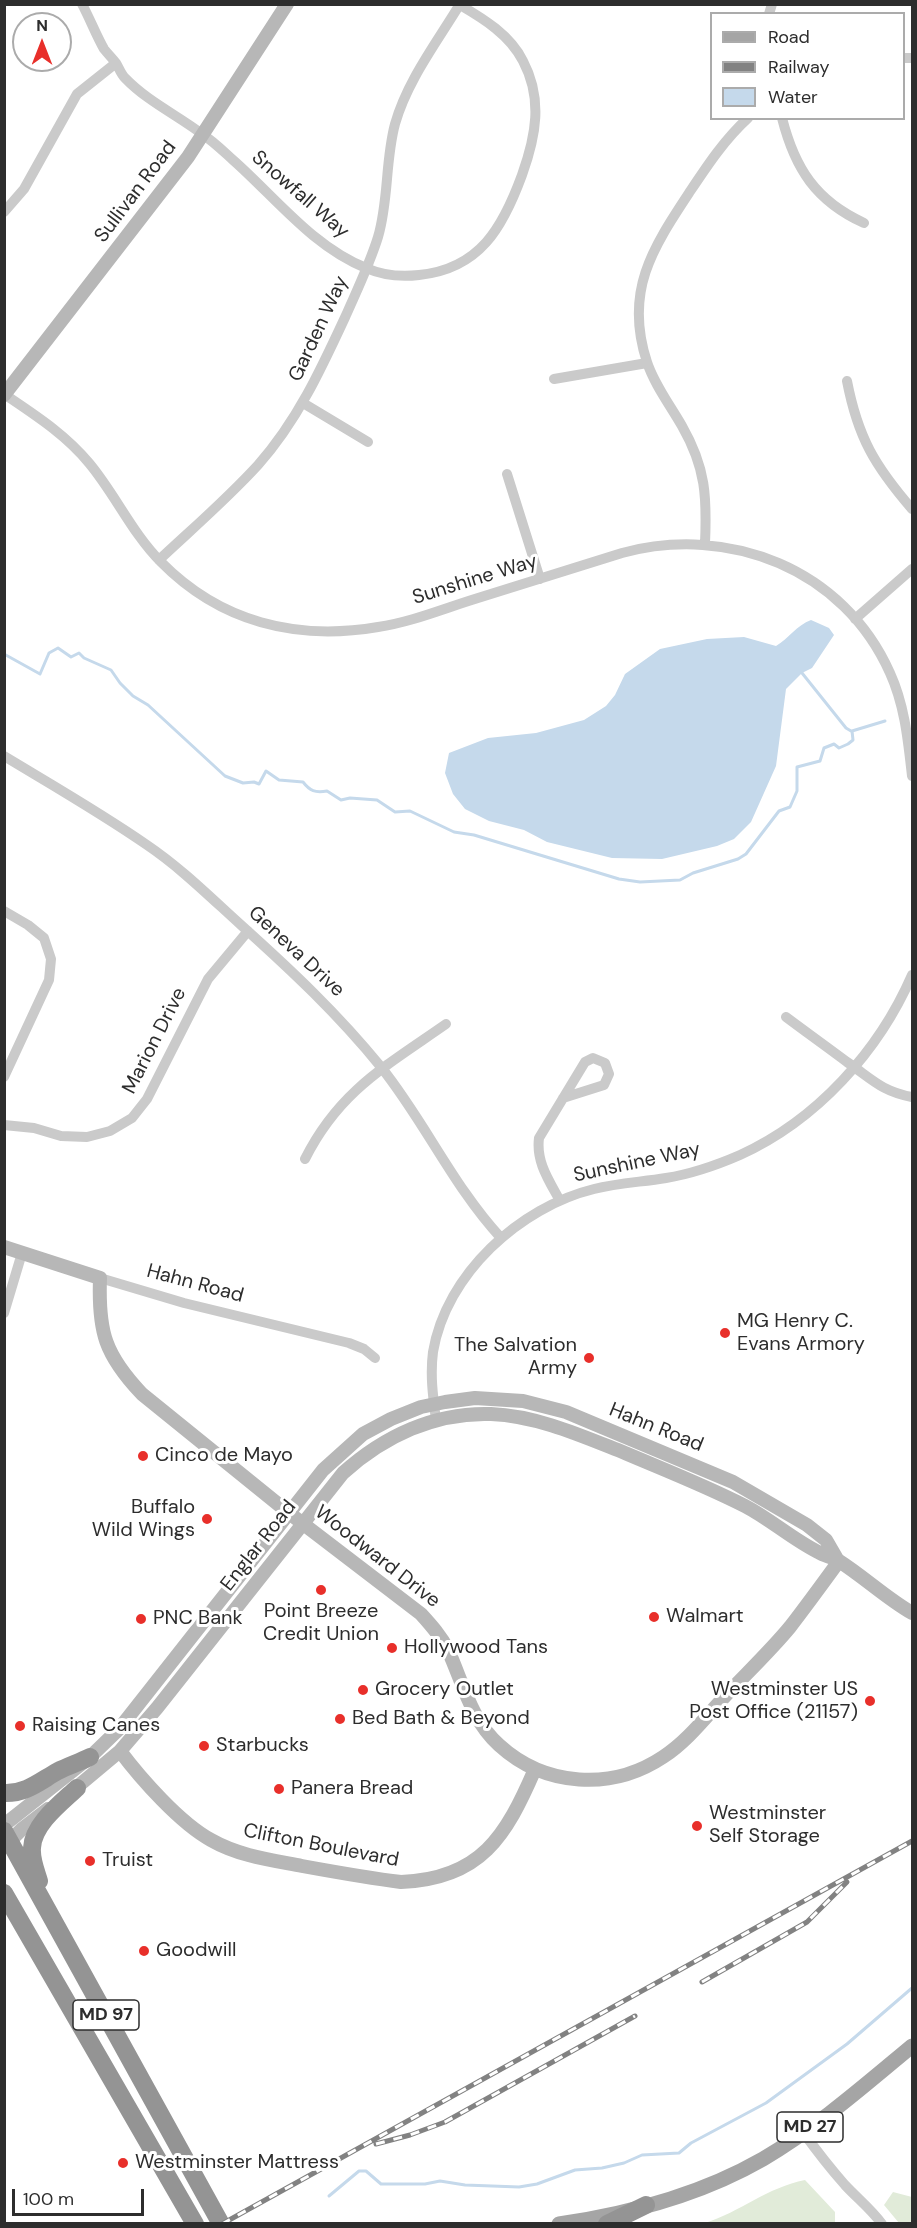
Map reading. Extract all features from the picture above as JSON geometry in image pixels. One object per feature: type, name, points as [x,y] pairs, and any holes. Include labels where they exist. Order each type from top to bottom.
[{"type":"highway","points":[[4,1793],[14,1794],[32,1788],[59,1771],[90,1757]]},
{"type":"highway","points":[[53,1922],[36,1871],[32,1845],[36,1834],[47,1818],[77,1788]]},
{"type":"highway","name":"MD 97","points":[[6,1836],[221,2223]]},
{"type":"highway","name":"MD 97","points":[[4,1893],[191,2217]]},
{"type":"highway","points":[[607,2223],[646,2205]]},
{"type":"main road","name":"Sullivan Road","points":[[5,395],[204,134],[287,4]]},
{"type":"main road","name":"Hahn Road","points":[[4,1247],[100,1278]]},
{"type":"main road","name":"Woodward Drive","points":[[100,1278],[99,1304],[102,1328],[110,1354],[124,1374],[142,1394],[302,1523],[402,1598],[428,1621],[447,1648],[468,1700],[482,1724],[499,1745],[535,1769],[563,1778],[597,1780],[618,1777],[641,1769],[665,1756],[686,1737],[789,1628],[838,1560]]},
{"type":"main road","name":"Hahn Road","points":[[434,1404],[475,1398],[501,1399],[531,1403],[566,1412],[687,1461],[750,1492],[807,1525],[826,1540],[838,1560]]},
{"type":"main road","name":"Englar Road","points":[[6,1836],[119,1729],[323,1470],[363,1434],[391,1419],[434,1404]]},
{"type":"main road","name":"Hahn Road","points":[[436,1420],[488,1414],[519,1416],[544,1423],[681,1476],[746,1507],[819,1553],[838,1560],[912,1613]]},
{"type":"main road","name":"Englar Road","points":[[6,1836],[28,1824],[77,1788],[120,1751],[157,1708],[343,1473],[369,1451],[393,1437],[436,1420]]},
{"type":"main road","name":"Clifton Boulevard","points":[[120,1751],[134,1770],[179,1815],[208,1839],[220,1845],[246,1855],[401,1882],[419,1881],[452,1873],[485,1853],[502,1834],[516,1812],[535,1769]]},
{"type":"main road","name":"MD 27","points":[[559,2223],[646,2205],[728,2176],[763,2159],[860,2090],[912,2046]]},
{"type":"street","name":"Snowfall Way","points":[[82,4],[104,48],[124,77],[147,96],[204,134],[314,235],[347,259],[366,269],[411,276],[433,274],[448,269],[468,259],[489,240],[515,195],[533,142],[537,106],[523,61],[502,34],[460,5]]},
{"type":"street","name":"Garden Way","points":[[159,560],[258,465],[303,403],[319,374],[378,237],[383,216],[391,141],[399,111],[415,79],[460,5]]},
{"type":"street","points":[[4,212],[24,189],[77,94],[116,63]]},
{"type":"street","points":[[705,544],[706,497],[700,466],[690,440],[647,363],[640,336],[639,302],[641,286],[660,236],[717,151],[746,120]]},
{"type":"street","points":[[783,120],[796,159],[811,185],[835,207],[864,223]]},
{"type":"street","points":[[554,379],[647,363]]},
{"type":"street","points":[[847,381],[853,412],[864,441],[878,467],[912,509]]},
{"type":"street","name":"Sunshine Way","points":[[5,395],[58,432],[78,451],[159,560],[200,595],[227,610],[267,624],[309,631],[353,631],[380,627],[637,549],[681,543],[742,550],[780,563],[837,600],[855,619],[881,656],[897,690],[907,730],[912,776]]},
{"type":"street","points":[[303,403],[368,442]]},
{"type":"street","points":[[507,474],[540,579]]},
{"type":"street","points":[[855,619],[912,569]]},
{"type":"street","name":"Geneva Drive","points":[[4,756],[148,846],[194,883],[297,974],[339,1017],[382,1068],[408,1104],[467,1198],[501,1238]]},
{"type":"street","points":[[4,911],[44,938],[51,959],[49,980],[4,1077]]},
{"type":"street","name":"Marion Drive","points":[[4,1125],[34,1128],[61,1136],[87,1137],[110,1131],[132,1118],[147,1099],[208,979],[248,931]]},
{"type":"street","name":"Sunshine Way","points":[[436,1420],[432,1362],[442,1323],[465,1280],[501,1238],[534,1212],[559,1200],[595,1188],[683,1174],[740,1155],[799,1120],[854,1066],[891,1016],[912,975]]},
{"type":"street","points":[[786,1017],[854,1066],[869,1080],[884,1089],[912,1097]]},
{"type":"street","points":[[305,1159],[322,1127],[347,1097],[382,1068],[446,1024]]},
{"type":"street","points":[[559,1200],[542,1168],[538,1150],[539,1138],[563,1098],[585,1062],[592,1058],[605,1063],[609,1074],[604,1084],[563,1098]]},
{"type":"street","points":[[4,1313],[22,1253]]},
{"type":"street","name":"Hahn Road","points":[[100,1278],[184,1303],[349,1343],[364,1349],[375,1358]]},
{"type":"street","points":[[803,2132],[825,2163],[882,2223]]},
{"type":"green space","points":[[805,2180],[835,2212],[835,2223],[705,2223],[779,2188]]},
{"type":"green space","points":[[893,2192],[912,2197],[912,2223],[899,2223],[884,2205]]},
{"type":"water","points":[[811,620],[829,628],[834,635],[812,668],[802,673],[786,689],[776,766],[751,822],[734,839],[717,846],[662,859],[612,858],[547,842],[524,830],[489,821],[465,809],[453,794],[445,773],[449,753],[488,738],[536,733],[584,720],[606,706],[615,695],[625,674],[660,649],[707,639],[744,637],[776,646],[801,625]]},
{"type":"waterway","points":[[4,654],[40,674],[49,653],[58,648],[71,657],[79,653],[84,658],[111,670],[133,696],[148,705],[225,776],[243,783],[259,784],[266,771],[279,780],[303,782],[313,791],[327,791],[341,800],[350,798],[377,800],[395,812],[410,811],[454,832],[474,835],[619,879],[640,882],[680,880],[746,854],[779,811],[790,807],[797,791],[797,767],[820,761],[824,748],[834,744],[839,748],[848,744],[853,740],[852,731],[885,721]]},
{"type":"waterway","points":[[802,673],[846,728],[851,731]]},
{"type":"waterway","points":[[329,2196],[359,2171],[366,2171],[381,2184],[425,2184],[440,2181],[465,2185],[519,2187],[537,2184],[575,2170],[602,2168],[624,2163],[642,2155],[679,2153],[691,2143],[766,2103],[847,2044],[912,1988]]},
{"type":"railway","points":[[222,2224],[912,1841]]},
{"type":"railway","points":[[702,1982],[807,1922],[847,1882]]},
{"type":"railway","points":[[376,2144],[445,2122],[635,2016]]},
{"type":"place","name":"MG Henry C. Evans Armory","points":[[725,1333]]},
{"type":"place","name":"The Salvation Army","points":[[589,1358]]},
{"type":"place","name":"Cinco de Mayo","points":[[143,1456]]},
{"type":"place","name":"Buffalo Wild Wings","points":[[207,1519]]},
{"type":"place","name":"Point Breeze Credit Union","points":[[321,1590]]},
{"type":"place","name":"Walmart","points":[[654,1617]]},
{"type":"place","name":"PNC Bank","points":[[141,1619]]},
{"type":"place","name":"Hollywood Tans","points":[[392,1648]]},
{"type":"place","name":"Grocery Outlet","points":[[363,1690]]},
{"type":"place","name":"Westminster US Post Office (21157)","points":[[870,1701]]},
{"type":"place","name":"Bed Bath & Beyond","points":[[340,1719]]},
{"type":"place","name":"Raising Canes","points":[[20,1726]]},
{"type":"place","name":"Starbucks","points":[[204,1746]]},
{"type":"place","name":"Panera Bread","points":[[279,1789]]},
{"type":"place","name":"Westminster Self Storage","points":[[697,1826]]},
{"type":"place","name":"Truist","points":[[90,1861]]},
{"type":"place","name":"Goodwill","points":[[144,1951]]},
{"type":"place","name":"Westminster Mattress","points":[[123,2163]]}]
